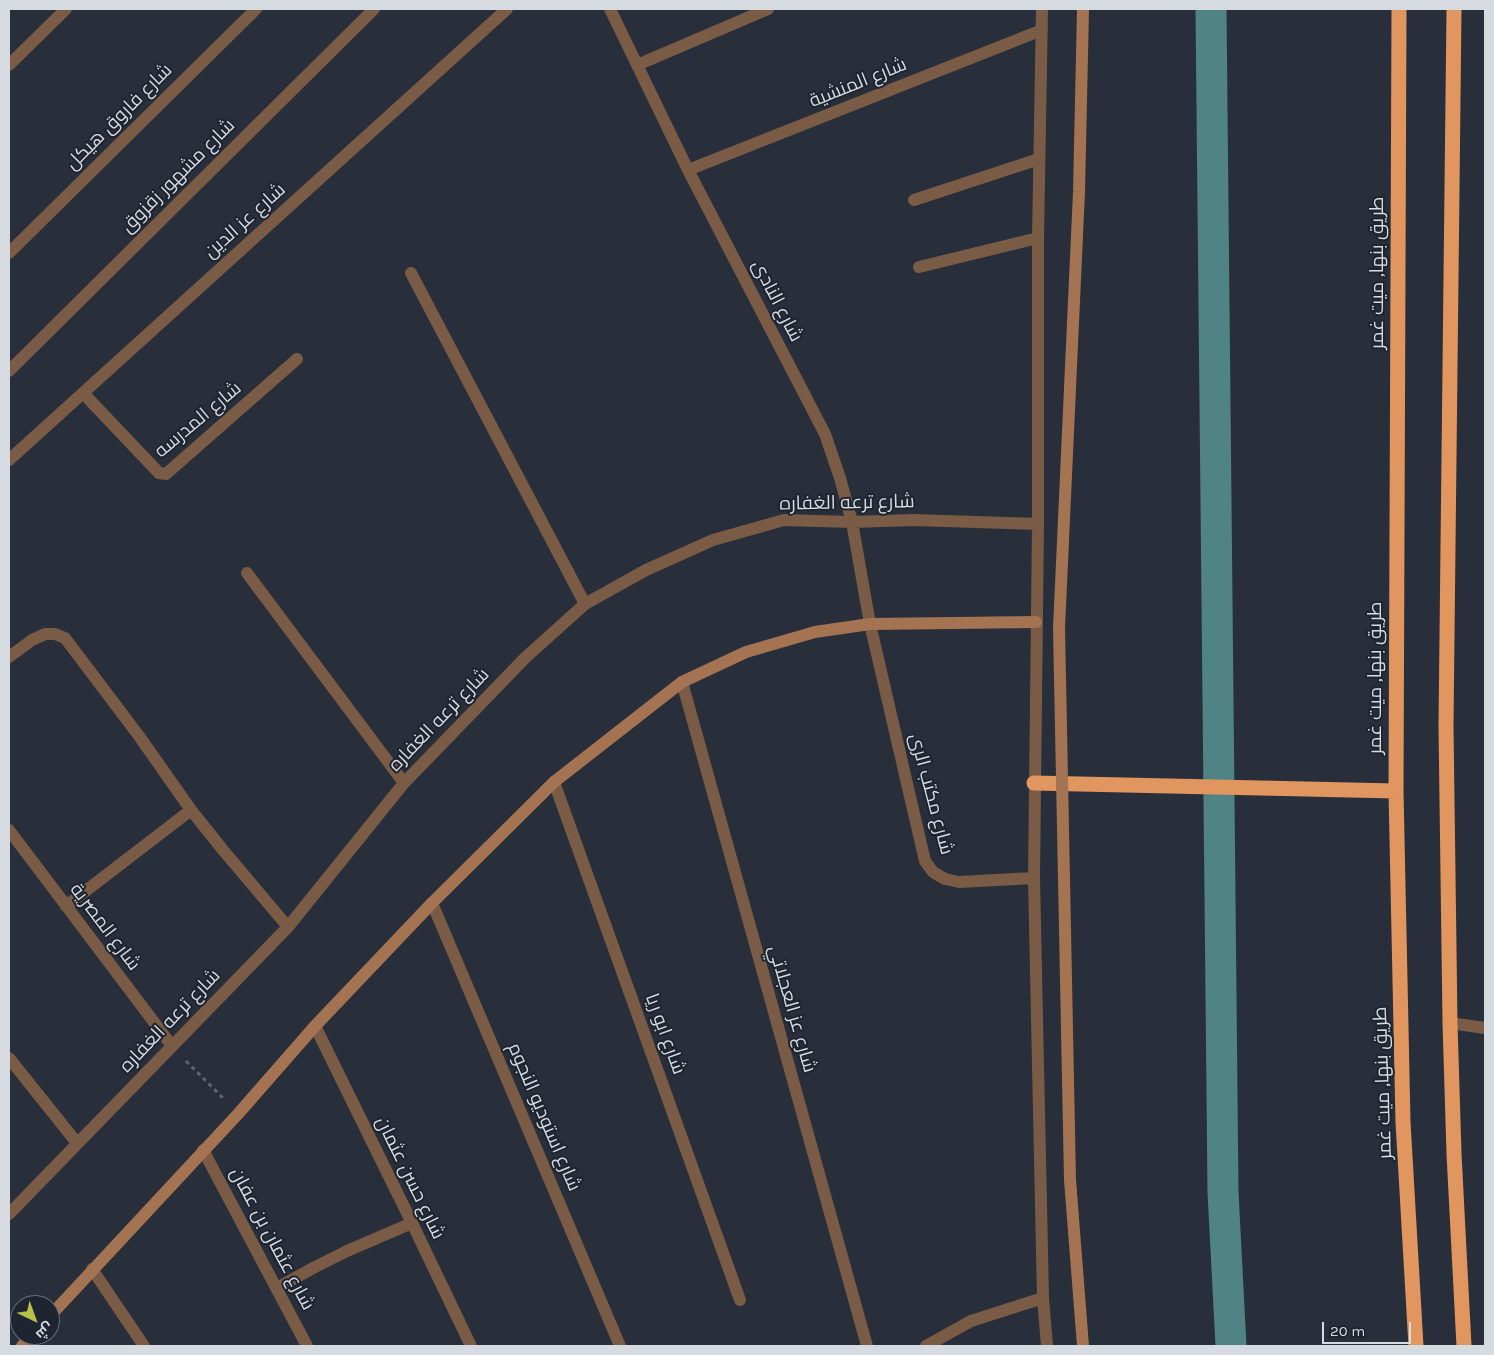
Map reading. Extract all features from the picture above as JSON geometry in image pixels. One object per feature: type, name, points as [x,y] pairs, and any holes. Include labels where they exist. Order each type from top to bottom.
[{"type":"highway","name":"طريق بنها, ميت غمر","points":[[1399,9],[1396,791],[1403,1122],[1416,1346]]},
{"type":"highway","points":[[1454,9],[1446,726],[1450,1023],[1464,1346]]},
{"type":"highway","points":[[1034,783],[1396,791]]},
{"type":"main road","points":[[1083,9],[1079,192],[1058,628],[1070,1180],[1083,1346]]},
{"type":"main road","points":[[60,1305],[238,1114],[315,1026],[432,903],[554,782],[682,682],[746,652],[814,632],[870,624],[1036,622]]},
{"type":"street","points":[[9,65],[66,9]]},
{"type":"street","name":"شارع فاروق هيكل","points":[[9,253],[256,9]]},
{"type":"street","name":"شارع مشهور زقزوق","points":[[9,371],[374,9]]},
{"type":"street","name":"شارع عز الدين","points":[[9,460],[507,9]]},
{"type":"street","name":"شارع النادى","points":[[610,9],[688,170],[825,434],[852,522],[870,624]]},
{"type":"street","points":[[637,65],[768,9]]},
{"type":"street","points":[[1042,9],[1038,238],[1038,524],[1034,878],[1043,1298],[1047,1346]]},
{"type":"street","name":"شارع المنشية","points":[[688,170],[1042,30]]},
{"type":"street","points":[[914,200],[1039,158]]},
{"type":"street","points":[[919,267],[1038,238]]},
{"type":"street","points":[[411,273],[585,604]]},
{"type":"street","name":"شارع المدرسه","points":[[84,393],[159,473],[166,474],[297,359]]},
{"type":"street","name":"شارع ترعه الغفاره","points":[[9,1214],[288,927],[404,783],[526,657],[585,604],[646,570],[713,540],[784,520],[852,522],[914,520],[1038,524]]},
{"type":"street","points":[[246,573],[404,783]]},
{"type":"street","name":"شارع مكتب الرى","points":[[870,624],[925,861],[933,872],[945,879],[959,882],[1034,878]]},
{"type":"street","points":[[9,657],[32,640],[45,634],[55,634],[65,638],[139,736],[191,810],[288,927]]},
{"type":"street","name":"شارع عز العجلاتي","points":[[682,682],[867,1346]]},
{"type":"street","name":"شارع ابو ريا","points":[[554,782],[740,1300]]},
{"type":"street","points":[[66,906],[191,810]]},
{"type":"street","name":"شارع المصرية","points":[[9,830],[172,1046]]},
{"type":"street","name":"شارع استوديو النجوم","points":[[432,903],[620,1346]]},
{"type":"street","points":[[1450,1023],[1485,1028]]},
{"type":"street","name":"شارع حسن عثمان","points":[[315,1026],[471,1346]]},
{"type":"street","points":[[9,1058],[76,1143]]},
{"type":"street","name":"شارع عثمان بن عفان","points":[[203,1150],[307,1346]]},
{"type":"street","points":[[277,1288],[347,1251],[412,1222]]},
{"type":"street","points":[[92,1269],[144,1346]]},
{"type":"street","points":[[926,1346],[970,1321],[1043,1298]]},
{"type":"path","points":[[172,1046],[238,1114]]},
{"type":"waterway","points":[[1211,9],[1223,1192],[1231,1346]]}]
